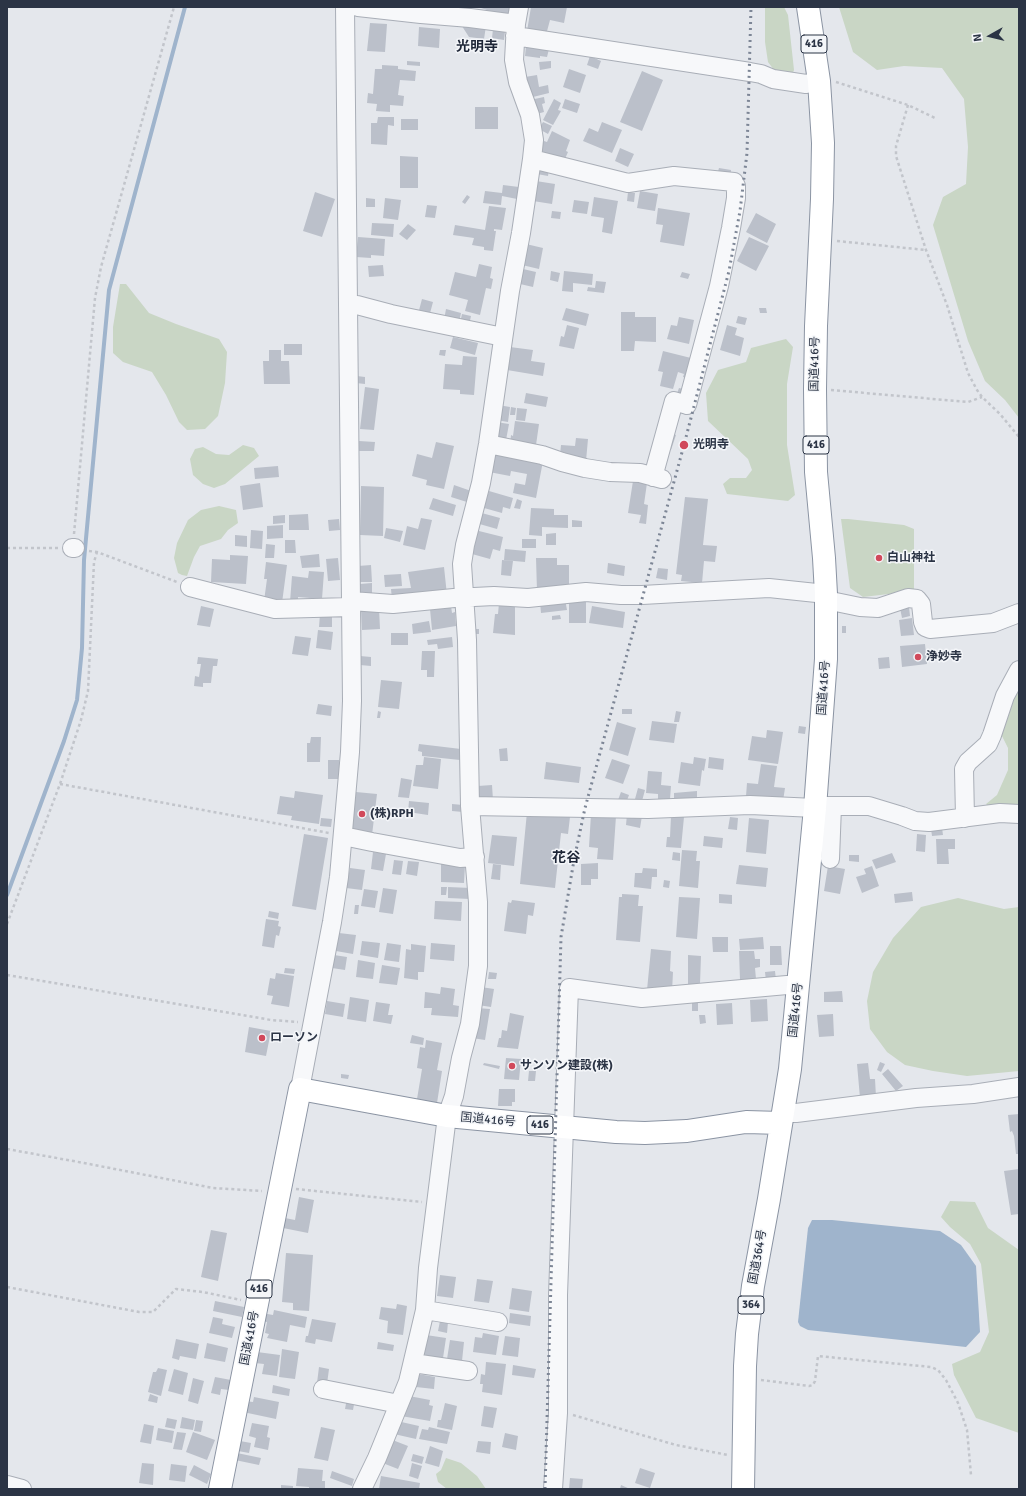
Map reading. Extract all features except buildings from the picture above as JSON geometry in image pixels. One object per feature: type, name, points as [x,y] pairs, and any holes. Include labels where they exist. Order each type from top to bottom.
[{"type":"highway","name":"国道416号","points":[[220,1489],[300,1090],[447,1116],[616,1132],[645,1133],[687,1131],[782,1118],[790,1068],[821,807],[826,659],[826,597],[816,472],[815,389],[823,143],[819,82],[808,7]]},
{"type":"highway","name":"国道364号","points":[[743,1489],[747,1334],[753,1286],[782,1118]]},
{"type":"street","points":[[300,1090],[332,922],[343,836],[350,752],[352,701],[345,7]]},
{"type":"street","points":[[358,7],[517,22],[755,73],[773,79],[806,84],[819,82]]},
{"type":"street","points":[[362,1489],[377,1458],[408,1382],[425,1310],[428,1268],[447,1116],[454,1096],[461,1058],[470,1024],[478,966],[478,902],[470,806],[462,564],[465,545],[481,483],[488,444],[510,291],[521,233],[532,160],[534,140],[530,115],[518,82],[514,60],[517,22]]},
{"type":"street","points":[[488,444],[542,455],[585,468],[610,472],[640,473],[658,478],[674,401],[687,405],[719,286],[736,198],[736,186],[734,182],[674,176],[628,183],[532,160]]},
{"type":"street","points":[[348,305],[503,337]]},
{"type":"street","points":[[190,587],[275,609],[351,604],[393,604],[494,596],[528,598],[586,592],[621,596],[769,588],[826,597],[860,607],[878,608],[908,598],[917,599],[921,604],[925,627],[930,629],[993,623],[1019,613]]},
{"type":"street","points":[[965,818],[964,768],[968,762],[988,744],[1005,696],[1019,670]]},
{"type":"street","points":[[470,806],[648,809],[750,805],[821,807],[869,806],[915,821],[929,822],[1000,813],[1019,814]]},
{"type":"street","points":[[821,807],[830,859]]},
{"type":"street","points":[[343,836],[452,856],[475,858]]},
{"type":"street","points":[[553,1489],[558,1413],[558,1295],[569,988],[642,998],[787,985],[799,986]]},
{"type":"street","points":[[782,1118],[796,1113],[916,1098],[974,1094],[1019,1087]]},
{"type":"street","points":[[425,1310],[498,1322]]},
{"type":"street","points":[[413,1363],[468,1371]]},
{"type":"street","points":[[323,1389],[399,1404]]},
{"type":"street","points":[[7,1485],[22,1489]]},
{"type":"path","points":[[79,549],[95,298],[102,267],[174,7]]},
{"type":"path","points":[[819,82],[837,82],[908,105],[935,118]]},
{"type":"path","points":[[908,105],[896,146],[896,156],[926,250],[950,312],[968,373],[982,397],[1000,414],[1019,437]]},
{"type":"path","points":[[820,239],[926,250]]},
{"type":"path","points":[[815,389],[968,402],[982,397]]},
{"type":"path","points":[[7,548],[79,549],[97,552],[190,587]]},
{"type":"path","points":[[7,924],[60,784],[81,720],[88,691],[94,562],[97,552]]},
{"type":"path","points":[[60,784],[343,836]]},
{"type":"path","points":[[7,975],[271,1020],[312,1023]]},
{"type":"path","points":[[7,1150],[84,1162],[213,1188],[279,1190],[436,1203]]},
{"type":"path","points":[[7,1287],[139,1312],[153,1312],[176,1289],[203,1292],[256,1304]]},
{"type":"path","points":[[745,1378],[809,1386],[815,1381],[818,1356],[930,1367],[938,1370],[946,1380],[958,1403],[967,1430],[971,1475]]},
{"type":"path","points":[[558,1413],[570,1414],[695,1450],[744,1457]]},
{"type":"green space","points":[[765,7],[784,7],[788,15],[794,70],[792,75],[774,70],[768,62],[765,42]]},
{"type":"green space","points":[[839,7],[1019,7],[1019,418],[1005,400],[985,381],[968,341],[933,225],[943,197],[966,184],[968,147],[964,99],[942,68],[904,66],[877,70],[853,52]]},
{"type":"green space","points":[[120,284],[126,284],[149,313],[219,339],[227,352],[225,383],[218,416],[205,429],[187,430],[179,422],[166,395],[152,372],[123,362],[113,353],[113,327]]},
{"type":"green space","points":[[786,339],[793,347],[787,384],[787,445],[795,495],[788,501],[727,494],[723,484],[730,478],[746,478],[752,470],[748,459],[708,421],[706,393],[718,370],[746,362],[751,348]]},
{"type":"green space","points":[[243,445],[254,448],[259,456],[225,484],[214,488],[203,484],[193,475],[190,459],[195,449],[203,447],[216,454],[229,455]]},
{"type":"green space","points":[[219,506],[236,510],[238,523],[228,530],[221,539],[200,546],[187,576],[178,573],[174,558],[177,543],[188,520],[201,510]]},
{"type":"green space","points":[[841,519],[904,525],[914,529],[914,589],[906,592],[863,597],[850,588]]},
{"type":"green space","points":[[1019,686],[1019,808],[990,808],[986,804],[997,795],[1008,770],[1008,748],[1001,734],[1012,697]]},
{"type":"green space","points":[[958,898],[1004,909],[1019,907],[1019,1071],[967,1076],[905,1065],[887,1052],[870,1029],[867,1001],[873,972],[893,938],[921,907]]},
{"type":"green space","points":[[950,1201],[975,1202],[988,1228],[1019,1250],[1019,1433],[976,1418],[954,1375],[952,1364],[980,1352],[989,1332],[981,1264],[970,1244],[941,1217]]},
{"type":"green space","points":[[446,1458],[461,1463],[477,1476],[486,1489],[447,1489],[438,1482],[436,1474],[441,1470]]},
{"type":"water","points":[[812,1220],[832,1220],[940,1231],[961,1245],[976,1266],[980,1332],[966,1347],[808,1330],[800,1326],[798,1322],[808,1228]]},
{"type":"waterway","points":[[7,895],[64,741],[77,700],[82,648],[84,560],[109,290],[185,7]]},
{"type":"railway","points":[[545,1489],[561,937],[574,860],[585,808],[684,445],[729,271],[740,211],[747,153],[751,7]]},
{"type":"place","name":"光明寺","points":[[684,445]]},
{"type":"place","name":"白山神社","points":[[879,558]]},
{"type":"place","name":"浄妙寺","points":[[918,657]]},
{"type":"place","name":"(株)RPH","points":[[362,814]]},
{"type":"place","name":"ローソン","points":[[262,1038]]},
{"type":"place","name":"サンソン建設(株)","points":[[512,1066]]},
{"type":"district","name":"光明寺","points":[[477,47]]},
{"type":"district","name":"花谷","points":[[566,858]]}]
